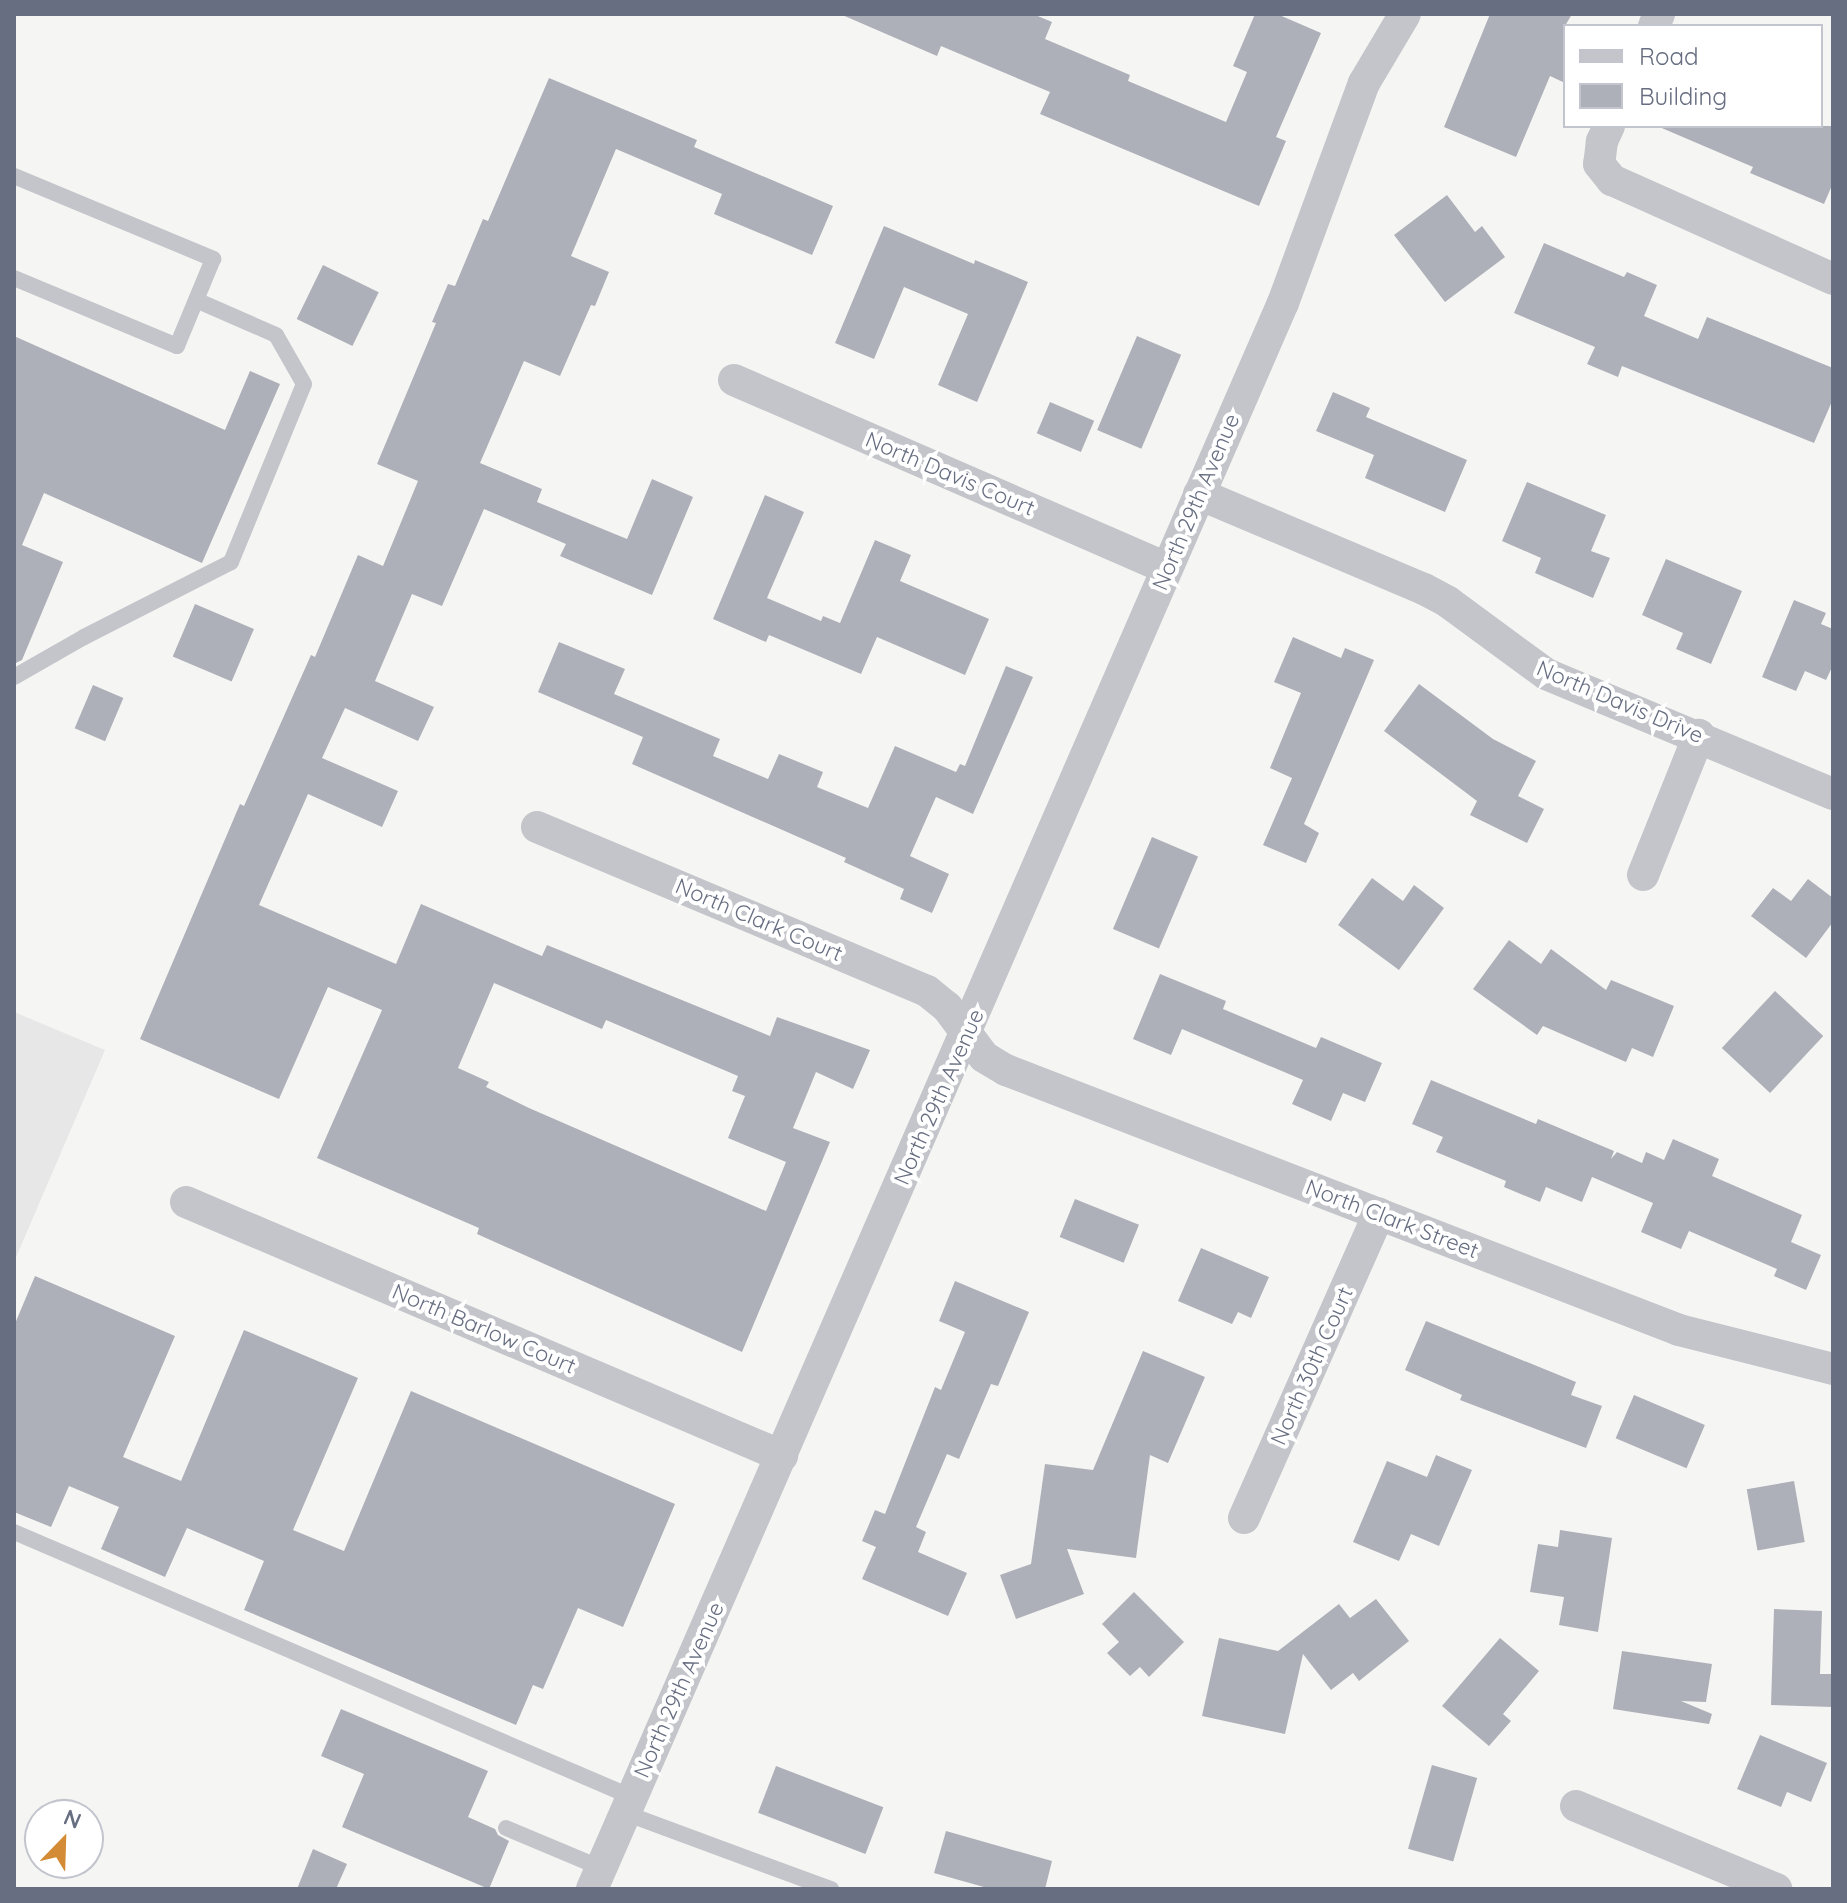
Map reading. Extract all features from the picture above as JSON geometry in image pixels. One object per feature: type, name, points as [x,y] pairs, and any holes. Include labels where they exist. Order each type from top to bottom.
[{"type":"street","name":"North 29th Avenue","points":[[597,1878],[1283,303],[1317,214],[1343,133],[1364,83],[1405,14]]},
{"type":"street","points":[[1608,128],[1602,141],[1599,164],[1612,180],[1833,279]]},
{"type":"street","name":"North Davis Court","points":[[734,380],[1167,568]]},
{"type":"street","name":"North Davis Drive","points":[[1199,494],[1424,589],[1448,602],[1546,674],[1699,735],[1833,794]]},
{"type":"street","points":[[1643,875],[1699,735]]},
{"type":"street","name":"North Clark Court","points":[[537,827],[927,991],[947,1007],[966,1035]]},
{"type":"street","name":"North Clark Street","points":[[966,1035],[984,1057],[1006,1070],[1679,1330],[1833,1369]]},
{"type":"street","name":"North Barlow Court","points":[[186,1202],[782,1456]]},
{"type":"street","name":"North 30th Court","points":[[1244,1518],[1379,1214]]},
{"type":"street","points":[[1576,1806],[1776,1889]]},
{"type":"lane","points":[[14,176],[213,259],[177,346],[14,278]]},
{"type":"lane","points":[[14,677],[84,637],[231,562],[304,384],[276,335],[196,300]]},
{"type":"lane","points":[[14,1532],[628,1805],[831,1889]]},
{"type":"lane","points":[[506,1828],[597,1878]]},
{"type":"shaded area","points":[[14,1012],[105,1050],[14,1262]]},
{"type":"building","points":[[840,14],[1033,14],[1052,22],[1045,39],[1130,75],[1128,81],[1226,122],[1247,72],[1233,66],[1255,14],[1277,14],[1321,33],[1276,137],[1286,141],[1259,206],[1040,114],[1050,92],[941,46],[937,56]]},
{"type":"building","points":[[1490,14],[1572,14],[1563,24],[1563,82],[1550,76],[1516,157],[1444,127]]},
{"type":"building","points":[[549,78],[697,140],[694,147],[833,206],[812,255],[714,214],[722,194],[616,149],[571,256],[609,272],[595,306],[591,305],[560,376],[524,361],[480,463],[542,489],[537,502],[627,539],[652,479],[693,497],[652,595],[560,556],[566,544],[484,509],[442,606],[412,594],[375,681],[434,707],[418,741],[345,708],[322,758],[398,791],[382,827],[308,794],[259,905],[396,964],[421,904],[542,956],[547,945],[770,1036],[777,1017],[870,1050],[853,1089],[816,1072],[793,1128],[830,1142],[742,1352],[477,1234],[479,1228],[317,1158],[382,1010],[328,987],[279,1099],[140,1039],[240,804],[244,806],[311,655],[315,657],[358,555],[383,566],[418,481],[377,464],[436,323],[432,322],[448,284],[455,286],[483,219],[488,221]],"holes":[[[494,983],[602,1029],[606,1020],[738,1076],[732,1091],[745,1096],[728,1138],[786,1162],[766,1211],[529,1108],[486,1087],[489,1082],[458,1068]]]},
{"type":"building","points":[[1833,126],[1833,183],[1824,204],[1750,173],[1753,167],[1662,128]]},
{"type":"building","points":[[1447,195],[1475,232],[1482,226],[1505,257],[1445,302],[1394,235]]},
{"type":"building","points":[[884,226],[974,264],[975,260],[1028,282],[977,402],[938,385],[968,314],[904,287],[874,359],[835,343]]},
{"type":"building","points":[[1544,243],[1624,277],[1627,272],[1657,285],[1644,316],[1698,339],[1707,317],[1833,368],[1833,399],[1814,443],[1622,366],[1618,377],[1587,364],[1595,347],[1514,313]]},
{"type":"building","points":[[323,265],[379,292],[352,346],[297,319]]},
{"type":"building","points":[[14,336],[225,430],[250,371],[280,384],[202,563],[44,493],[22,545],[63,562],[22,660],[14,664]]},
{"type":"building","points":[[1137,336],[1181,355],[1141,449],[1097,430]]},
{"type":"building","points":[[1333,392],[1370,408],[1366,417],[1467,460],[1445,512],[1365,478],[1374,455],[1316,431]]},
{"type":"building","points":[[1050,402],[1094,421],[1081,452],[1037,433]]},
{"type":"building","points":[[1527,482],[1606,515],[1591,551],[1610,558],[1593,598],[1535,573],[1541,558],[1502,541]]},
{"type":"building","points":[[765,495],[804,512],[767,598],[821,621],[823,616],[840,623],[875,540],[911,555],[900,581],[989,619],[965,675],[877,637],[861,674],[769,635],[766,642],[713,619]]},
{"type":"building","points":[[1666,559],[1742,591],[1711,664],[1676,649],[1683,633],[1642,615]]},
{"type":"building","points":[[1794,600],[1826,613],[1821,624],[1833,629],[1833,665],[1826,680],[1805,671],[1796,691],[1762,677]]},
{"type":"building","points":[[195,604],[254,629],[232,681],[173,656]]},
{"type":"building","points":[[1293,637],[1341,658],[1345,648],[1374,660],[1304,824],[1319,833],[1306,863],[1263,845],[1292,778],[1270,768],[1301,693],[1274,682]]},
{"type":"building","points":[[559,642],[625,669],[614,694],[720,739],[713,756],[768,779],[779,754],[823,772],[817,787],[868,808],[895,746],[956,772],[960,764],[965,766],[1006,666],[1033,677],[973,814],[936,797],[910,856],[949,874],[932,913],[900,899],[904,889],[844,862],[846,858],[632,764],[643,737],[538,692]]},
{"type":"building","points":[[1419,684],[1493,739],[1536,761],[1518,796],[1544,809],[1527,843],[1470,815],[1477,801],[1384,731]]},
{"type":"building","points":[[93,685],[123,698],[105,741],[75,728]]},
{"type":"building","points":[[1152,837],[1198,857],[1159,949],[1113,929]]},
{"type":"building","points":[[1372,878],[1403,901],[1414,885],[1444,908],[1399,970],[1338,925]]},
{"type":"building","points":[[1808,879],[1833,898],[1833,922],[1806,958],[1751,916],[1773,888],[1791,901]]},
{"type":"building","points":[[1509,940],[1541,964],[1551,949],[1606,990],[1611,980],[1674,1006],[1653,1057],[1632,1048],[1626,1062],[1543,1026],[1537,1035],[1473,989]]},
{"type":"building","points":[[1160,974],[1226,1001],[1223,1009],[1316,1048],[1321,1037],[1382,1063],[1365,1102],[1343,1093],[1331,1121],[1292,1104],[1303,1080],[1182,1029],[1171,1055],[1133,1039]]},
{"type":"building","points":[[1775,991],[1823,1036],[1770,1093],[1722,1048]]},
{"type":"building","points":[[1431,1080],[1536,1124],[1538,1119],[1614,1151],[1611,1159],[1617,1152],[1642,1163],[1646,1152],[1664,1160],[1673,1139],[1719,1159],[1712,1176],[1802,1215],[1791,1242],[1821,1255],[1806,1290],[1774,1276],[1777,1269],[1689,1231],[1681,1249],[1641,1232],[1653,1203],[1592,1177],[1582,1202],[1546,1187],[1540,1202],[1504,1187],[1506,1181],[1436,1152],[1443,1137],[1412,1124]]},
{"type":"building","points":[[1075,1199],[1139,1225],[1124,1263],[1060,1237]]},
{"type":"building","points":[[1201,1248],[1269,1277],[1251,1318],[1238,1312],[1232,1324],[1178,1301]]},
{"type":"building","points":[[35,1276],[175,1336],[123,1457],[181,1481],[244,1330],[358,1378],[293,1530],[344,1551],[411,1391],[675,1504],[623,1627],[578,1608],[543,1689],[533,1685],[516,1725],[244,1610],[264,1561],[187,1528],[165,1577],[101,1549],[119,1507],[69,1486],[51,1527],[14,1512],[14,1326]]},
{"type":"building","points":[[955,1281],[1029,1312],[998,1386],[991,1384],[959,1459],[947,1454],[916,1527],[926,1532],[918,1552],[967,1573],[948,1616],[862,1579],[876,1547],[862,1541],[875,1510],[885,1514],[935,1387],[941,1390],[965,1332],[939,1321]]},
{"type":"building","points":[[1426,1321],[1576,1382],[1571,1395],[1602,1406],[1586,1448],[1460,1400],[1462,1395],[1405,1370]]},
{"type":"building","points":[[1143,1351],[1205,1377],[1168,1463],[1150,1455],[1136,1558],[1067,1549],[1084,1594],[1016,1619],[1000,1575],[1031,1564],[1045,1464],[1093,1470]]},
{"type":"building","points":[[1634,1395],[1705,1425],[1687,1468],[1616,1438]]},
{"type":"building","points":[[1436,1455],[1472,1470],[1439,1546],[1411,1534],[1399,1561],[1353,1542],[1387,1461],[1427,1477]]},
{"type":"building","points":[[1794,1481],[1805,1542],[1757,1550],[1747,1489]]},
{"type":"building","points":[[1560,1530],[1612,1538],[1598,1632],[1559,1625],[1564,1597],[1530,1592],[1538,1544],[1558,1547]]},
{"type":"building","points":[[1134,1592],[1184,1642],[1149,1677],[1140,1667],[1130,1676],[1107,1653],[1119,1642],[1102,1624]]},
{"type":"building","points":[[1376,1599],[1409,1641],[1359,1681],[1353,1673],[1331,1690],[1303,1654],[1285,1734],[1202,1716],[1219,1638],[1278,1651],[1339,1604],[1350,1618]]},
{"type":"building","points":[[1774,1609],[1822,1611],[1820,1674],[1833,1674],[1832,1707],[1771,1705]]},
{"type":"building","points":[[1500,1638],[1539,1671],[1503,1714],[1511,1721],[1489,1746],[1442,1706]]},
{"type":"building","points":[[1622,1651],[1712,1664],[1706,1702],[1681,1701],[1712,1714],[1709,1724],[1613,1709]]},
{"type":"building","points":[[341,1709],[488,1771],[468,1817],[495,1829],[498,1835],[509,1841],[489,1889],[342,1827],[364,1774],[321,1756]]},
{"type":"building","points":[[1760,1735],[1827,1763],[1811,1802],[1787,1792],[1781,1807],[1737,1789]]},
{"type":"building","points":[[1432,1765],[1477,1778],[1453,1862],[1408,1849]]},
{"type":"building","points":[[776,1766],[883,1807],[865,1854],[758,1813]]},
{"type":"building","points":[[946,1831],[1052,1861],[1045,1889],[991,1889],[934,1873]]},
{"type":"building","points":[[313,1849],[347,1864],[336,1889],[297,1889]]}]
